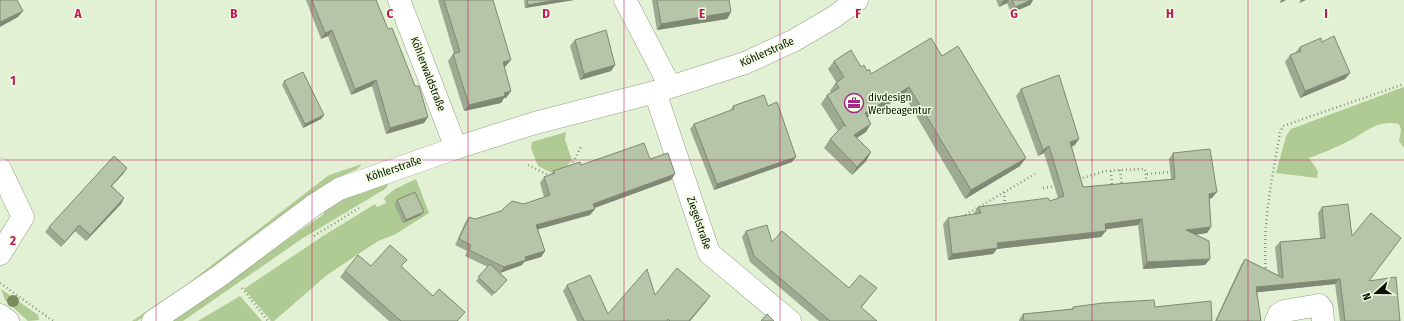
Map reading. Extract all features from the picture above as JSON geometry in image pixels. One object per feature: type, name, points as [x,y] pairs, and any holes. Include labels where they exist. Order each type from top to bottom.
[{"type":"street","name":"Köhlerwaldstraße","points":[[399,0],[456,148]]},
{"type":"street","points":[[625,0],[662,89]]},
{"type":"street","name":"Köhlerstraße","points":[[153,321],[218,277],[329,194],[339,189],[390,170],[535,123],[662,89],[745,63],[786,44],[834,17],[857,0]]},
{"type":"street","name":"Ziegelstraße","points":[[662,89],[709,253],[790,321]]},
{"type":"street","points":[[0,169],[23,217],[0,254]]},
{"type":"street","points":[[1276,321],[1278,314],[1284,311],[1318,305],[1322,309],[1323,321]]},
{"type":"street","points":[[0,315],[8,321]]},
{"type":"path","points":[[1267,278],[1264,236],[1271,184],[1280,133],[1283,126],[1404,84]]},
{"type":"path","points":[[568,170],[581,146]]},
{"type":"path","points":[[528,165],[548,175],[554,175]]},
{"type":"path","points":[[1074,181],[1111,171],[1145,169],[1147,191]]},
{"type":"path","points":[[1120,170],[1122,189]]},
{"type":"path","points":[[1111,171],[1112,190]]},
{"type":"path","points":[[1146,174],[1170,172]]},
{"type":"path","points":[[962,222],[962,217],[1035,174]]},
{"type":"path","points":[[1079,179],[1080,186]]},
{"type":"path","points":[[1043,188],[1063,184]]},
{"type":"path","points":[[1147,184],[1153,184]]},
{"type":"path","points":[[1004,192],[1006,209]]},
{"type":"path","points":[[973,210],[974,215]]},
{"type":"path","points":[[0,283],[53,321]]},
{"type":"path","points":[[240,286],[268,321]]},
{"type":"green space","points":[[1404,87],[1404,148],[1399,141],[1401,130],[1399,124],[1384,123],[1342,144],[1309,158],[1318,171],[1317,178],[1276,173],[1286,136],[1291,129]]},
{"type":"green space","points":[[566,132],[565,140],[572,160],[565,168],[552,173],[538,166],[531,148],[532,142]]},
{"type":"green space","points":[[362,164],[357,169],[337,178],[172,298],[137,321],[132,321],[186,285],[329,175]]},
{"type":"green space","points":[[416,179],[429,213],[394,235],[378,241],[327,275],[274,321],[271,321],[244,289],[323,236],[375,204],[377,207],[386,203],[384,198],[395,189]]},
{"type":"green space","points":[[386,183],[388,185],[385,189],[303,238],[183,321],[170,321],[324,214],[325,203],[366,192]]},
{"type":"green space","points":[[1,289],[38,315],[39,320],[28,321],[5,300]]},
{"type":"green space","points":[[240,296],[262,321],[198,321],[203,318]]},
{"type":"building","points":[[0,0],[17,0],[23,11],[0,22]]},
{"type":"building","points":[[312,0],[376,0],[388,29],[392,28],[415,86],[419,86],[428,117],[390,128],[376,80],[355,89],[332,30],[325,33]]},
{"type":"building","points":[[444,0],[493,0],[511,60],[503,62],[511,91],[504,93],[505,96],[469,105],[453,54],[460,52]]},
{"type":"building","points":[[527,0],[556,0],[528,5]]},
{"type":"building","points":[[657,0],[729,0],[731,12],[661,24]]},
{"type":"building","points":[[1012,0],[1032,0],[1015,7]]},
{"type":"building","points":[[606,30],[615,65],[584,74],[575,40]]},
{"type":"building","points":[[1334,36],[1350,73],[1305,91],[1290,55],[1301,51],[1300,47],[1321,38],[1322,42]]},
{"type":"building","points":[[931,38],[942,56],[958,46],[1026,158],[971,190],[909,87],[865,113],[871,124],[854,135],[871,152],[857,167],[830,139],[844,125],[846,127],[827,95],[839,88],[836,83],[844,77],[834,61],[851,50],[861,67],[864,65],[867,71],[869,69],[871,74]]},
{"type":"building","points":[[303,72],[324,115],[305,124],[284,81]]},
{"type":"building","points":[[1059,75],[1079,139],[1070,142],[1083,187],[1175,179],[1173,153],[1210,149],[1217,192],[1209,194],[1211,227],[1186,230],[1209,241],[1210,259],[1147,262],[1142,219],[1105,224],[1106,231],[997,243],[998,248],[952,254],[948,218],[981,213],[978,207],[1048,198],[1050,201],[1064,196],[1049,146],[1043,150],[1021,89]]},
{"type":"building","points":[[764,95],[768,106],[777,102],[796,157],[717,184],[694,124],[734,109],[733,106]]},
{"type":"building","points":[[644,143],[650,159],[668,153],[675,174],[593,204],[595,209],[536,225],[545,251],[525,257],[526,260],[504,267],[469,250],[471,245],[459,239],[469,217],[475,219],[501,211],[512,201],[524,204],[550,195],[544,177],[555,173],[553,171],[580,162],[581,165]]},
{"type":"building","points":[[114,156],[127,168],[111,186],[124,198],[90,235],[79,225],[65,242],[49,227]]},
{"type":"building","points":[[415,192],[424,212],[406,220],[397,200]]},
{"type":"building","points":[[1348,204],[1352,236],[1371,213],[1401,238],[1369,281],[1396,277],[1400,321],[1345,321],[1340,279],[1256,287],[1261,321],[1216,321],[1245,259],[1283,278],[1280,242],[1325,238],[1322,207]]},
{"type":"building","points":[[767,225],[772,242],[782,231],[849,288],[860,275],[877,288],[861,307],[877,321],[830,321],[754,256],[746,231]]},
{"type":"building","points":[[390,245],[407,260],[401,266],[433,296],[439,289],[465,312],[457,321],[401,321],[345,271],[358,255],[371,266]]},
{"type":"building","points":[[490,264],[507,280],[495,293],[478,277]]},
{"type":"building","points":[[677,268],[710,296],[689,321],[670,321],[668,319],[667,321],[584,321],[567,285],[590,275],[608,314],[647,269],[655,295]]},
{"type":"building","points":[[1154,300],[1155,307],[1211,301],[1212,321],[1024,321],[1023,314],[1073,309],[1073,307],[1103,303]]},
{"type":"building","points":[[767,314],[774,321],[761,321]]},
{"type":"place","name":"divdesign Werbeagentur","points":[[854,103]]}]
